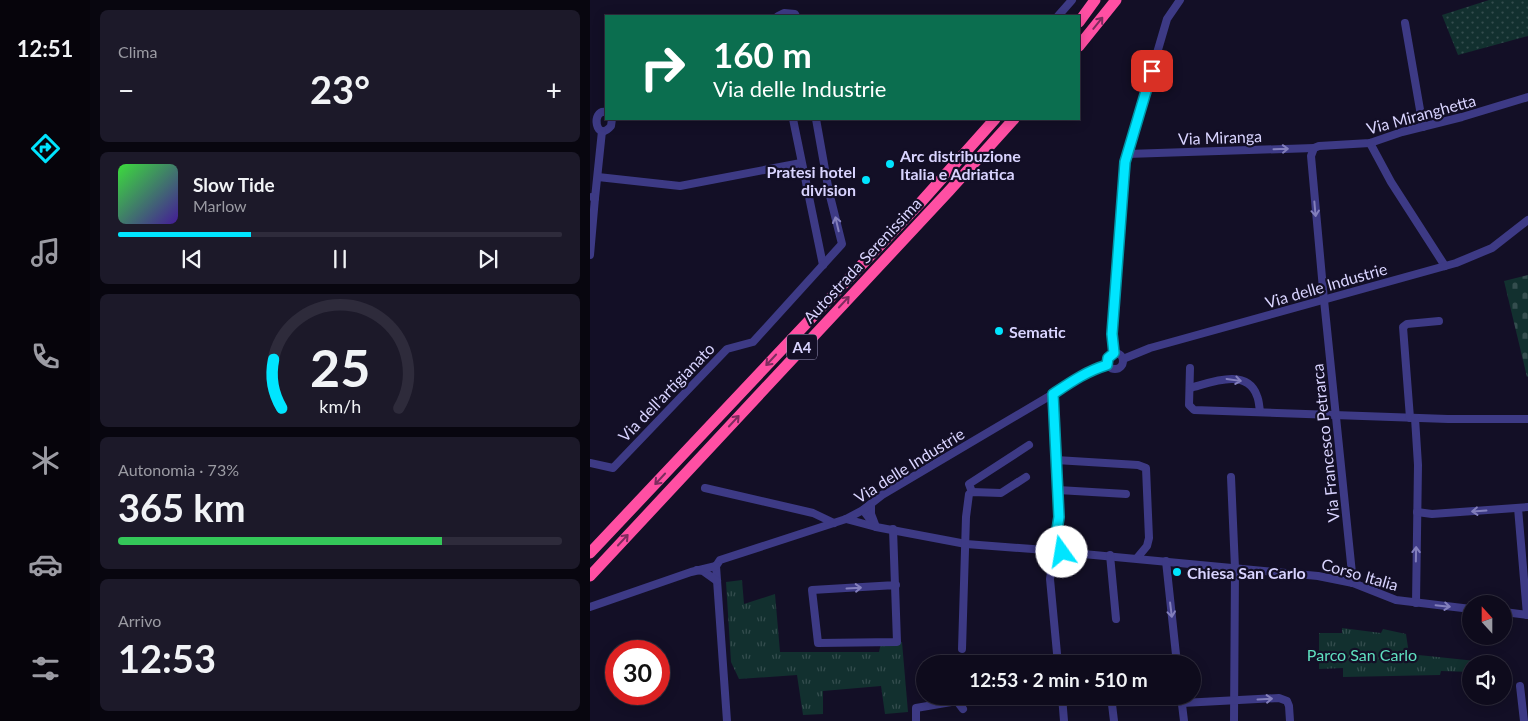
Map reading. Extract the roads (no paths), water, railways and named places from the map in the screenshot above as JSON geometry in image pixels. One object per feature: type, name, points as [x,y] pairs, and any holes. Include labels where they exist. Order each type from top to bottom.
[{"type":"highway","points":[[1080,21],[1095,0]]},
{"type":"highway","points":[[1080,45],[1116,0]]},
{"type":"highway","name":"Autostrada Serenissima","points":[[590,553],[914,209],[994,120]]},
{"type":"highway","name":"Autostrada Serenissima","points":[[590,576],[1013,120]]},
{"type":"street","points":[[1059,15],[1072,0]]},
{"type":"street","points":[[1114,353],[1112,334],[1125,162],[1167,19],[1180,0]]},
{"type":"street","points":[[780,15],[784,12],[796,15]]},
{"type":"street","points":[[1405,23],[1422,127]]},
{"type":"street","name":"Via Miranghetta","points":[[1316,147],[1370,143],[1402,132],[1462,117],[1528,97]]},
{"type":"street","points":[[605,112],[598,113],[593,120],[595,128],[602,131],[610,128],[612,120]]},
{"type":"street","points":[[793,120],[823,265]]},
{"type":"street","name":"Via dell'artigianato","points":[[590,463],[613,468],[727,349],[753,342],[842,244],[816,120]]},
{"type":"street","points":[[590,255],[592,198],[598,177],[602,131]]},
{"type":"street","points":[[1370,143],[1391,182],[1445,266]]},
{"type":"street","points":[[1316,147],[1311,156],[1324,300]]},
{"type":"street","name":"Via Miranga","points":[[1128,154],[1316,147]]},
{"type":"street","points":[[598,177],[680,186],[801,163]]},
{"type":"street","name":"Via delle Industrie","points":[[590,607],[697,570],[716,566],[720,560],[846,519],[871,505],[882,495],[1096,368],[1107,365],[1113,369],[1118,369],[1123,364],[1123,359],[1150,348],[1445,266],[1492,248],[1528,220]]},
{"type":"street","name":"Via Francesco Petrarca","points":[[1324,300],[1353,583]]},
{"type":"street","points":[[1416,602],[1418,465],[1402,329],[1407,324],[1439,321]]},
{"type":"street","points":[[1114,353],[1120,355],[1123,359]]},
{"type":"street","points":[[1107,365],[1108,358],[1114,353]]},
{"type":"street","points":[[1190,368],[1189,405],[1194,410],[1413,418],[1512,420],[1528,418]]},
{"type":"street","points":[[1190,388],[1227,379],[1240,380],[1250,384],[1257,394],[1260,411]]},
{"type":"street","points":[[1053,394],[1059,517],[1055,543]]},
{"type":"street","points":[[962,649],[966,517],[972,492],[969,484],[1029,445]]},
{"type":"street","points":[[1056,460],[1138,465],[1146,468],[1149,538],[1147,546],[1137,558]]},
{"type":"street","points":[[972,492],[1001,493],[1026,477]]},
{"type":"street","points":[[1231,477],[1235,568],[1234,721]]},
{"type":"street","points":[[705,488],[812,513],[834,522]]},
{"type":"street","points":[[1058,490],[1126,494]]},
{"type":"street","points":[[871,505],[871,514],[876,527]]},
{"type":"street","points":[[1417,512],[1432,514],[1528,507]]},
{"type":"street","points":[[1512,613],[1528,615],[1518,508]]},
{"type":"street","points":[[863,510],[876,527]]},
{"type":"street","points":[[846,519],[876,527],[966,544],[1046,550]]},
{"type":"street","points":[[894,529],[896,586],[897,642],[818,643],[812,590],[896,586]]},
{"type":"street","points":[[1055,543],[1060,546],[1062,552],[1058,557],[1053,558],[1048,556],[1046,550],[1050,544],[1055,543]]},
{"type":"street","name":"Corso Italia","points":[[1062,552],[1309,575],[1353,583],[1396,600],[1462,608]]},
{"type":"street","points":[[1110,555],[1116,619]]},
{"type":"street","points":[[1053,558],[1050,579],[1057,655]]},
{"type":"street","points":[[1166,561],[1176,655]]},
{"type":"street","points":[[716,566],[727,721]]},
{"type":"street","points":[[697,570],[703,571],[717,580]]},
{"type":"street","points":[[1520,686],[1524,721]]},
{"type":"street","points":[[1201,700],[1278,698],[1288,701],[1290,721]]},
{"type":"street","points":[[916,721],[916,708],[957,701],[963,709]]},
{"type":"street","points":[[1063,705],[1064,721]]},
{"type":"street","points":[[1112,705],[1114,721]]},
{"type":"street","points":[[1182,705],[1184,721]]},
{"type":"place","name":"Arc distribuzione Italia e Adriatica","points":[[890,164]]},
{"type":"place","name":"Pratesi hotel division","points":[[866,180]]},
{"type":"place","name":"Sematic","points":[[999,331]]},
{"type":"place","name":"Chiesa San Carlo","points":[[1177,572]]},
{"type":"park label","name":"Parco San Carlo","points":[[1362,654]]}]
